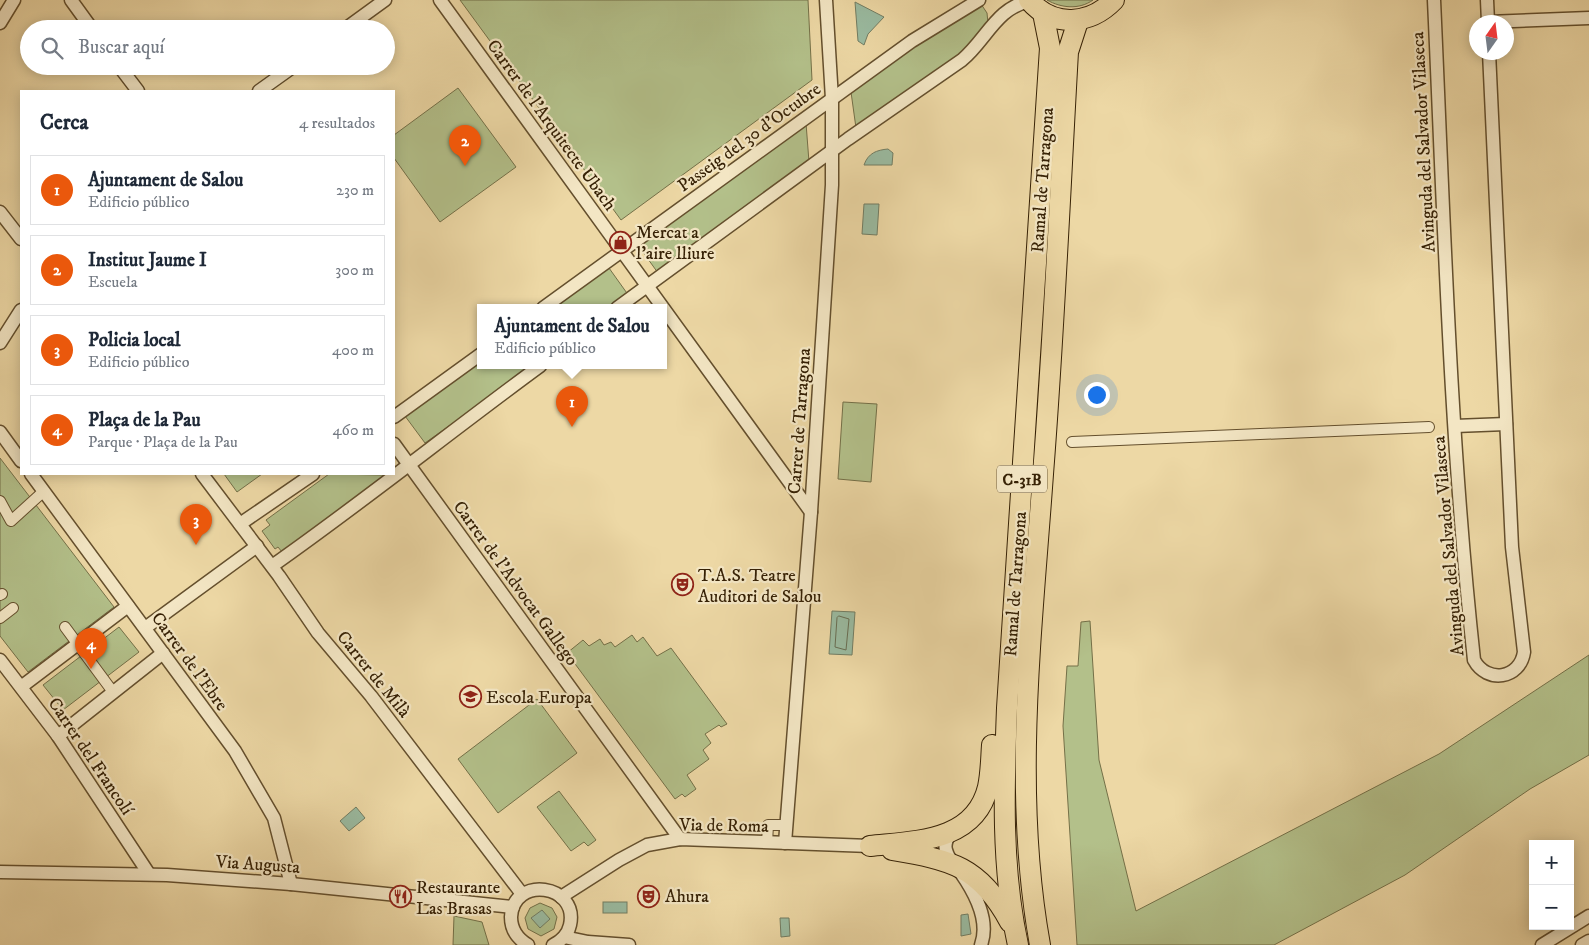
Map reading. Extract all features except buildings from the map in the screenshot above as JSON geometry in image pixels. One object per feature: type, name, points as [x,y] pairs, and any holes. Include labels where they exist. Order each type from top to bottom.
[{"type":"main road","points":[[1034,5],[1054,18],[1078,20],[1092,17],[1106,9],[1114,0]]},
{"type":"main road","name":"Ramal de Tarragona","points":[[1017,938],[1006,847],[1004,786],[1012,625],[1050,48],[1034,5]]},
{"type":"main road","name":"Ramal de Tarragona","points":[[1040,945],[1034,912],[1026,787],[1028,683],[1048,408],[1068,52],[1078,20]]},
{"type":"main road","name":"C-31B","points":[[870,846],[936,838],[951,833],[973,816],[985,796],[990,771],[996,700],[1002,660],[1012,625]]},
{"type":"main road","name":"C-31B","points":[[870,846],[921,855],[955,866],[979,878],[997,899],[1017,938]]},
{"type":"street","points":[[0,23],[14,0]]},
{"type":"street","points":[[71,0],[85,20]]},
{"type":"street","points":[[357,20],[385,0]]},
{"type":"street","name":"Carrer de l'Arquitecte Ubach","points":[[440,0],[661,304]]},
{"type":"street","name":"Carrer de Tarragona","points":[[785,843],[811,512],[833,152],[826,0]]},
{"type":"street","name":"Passeig del 30 d'Octubre","points":[[550,304],[912,41],[979,0]]},
{"type":"street","name":"Avinguda del Salvador Vilaseca","points":[[1434,0],[1462,547],[1474,660],[1484,672],[1498,676],[1508,674],[1516,669],[1522,661],[1524,652],[1512,547],[1489,60]]},
{"type":"street","points":[[1487,0],[1488,15]]},
{"type":"street","points":[[622,304],[968,55],[984,38],[1002,13],[1018,3],[1034,5]]},
{"type":"street","points":[[1514,21],[1589,18]]},
{"type":"street","points":[[126,75],[137,90]]},
{"type":"street","points":[[260,90],[281,75]]},
{"type":"street","points":[[0,212],[20,238]]},
{"type":"street","points":[[0,343],[20,312]]},
{"type":"street","name":"Carrer de l'Arquitecte Ubach","points":[[667,312],[811,512]]},
{"type":"street","points":[[395,415],[477,357]]},
{"type":"street","points":[[395,474],[536,369]]},
{"type":"street","points":[[1455,426],[1506,424]]},
{"type":"street","points":[[1072,442],[1429,427]]},
{"type":"street","points":[[0,432],[20,460]]},
{"type":"street","name":"Carrer de l'Advocat Gallego","points":[[395,445],[680,839]]},
{"type":"street","name":"Carrer de l'Ebre","points":[[32,475],[235,751],[274,818],[291,884]]},
{"type":"street","name":"Carrer de Milà","points":[[203,475],[272,566],[318,633],[371,696],[522,894]]},
{"type":"street","points":[[240,524],[311,475]]},
{"type":"street","points":[[272,566],[351,510],[394,475]]},
{"type":"street","points":[[1,502],[11,521],[44,491]]},
{"type":"street","points":[[145,628],[257,546]]},
{"type":"street","points":[[21,687],[128,606]]},
{"type":"street","points":[[0,618],[13,608]]},
{"type":"street","points":[[65,627],[79,643],[113,692]]},
{"type":"street","points":[[58,736],[163,654]]},
{"type":"street","name":"Carrer del Francolí","points":[[0,660],[58,736],[149,874]]},
{"type":"street","points":[[767,842],[765,823],[787,825]]},
{"type":"street","points":[[951,833],[945,846],[949,858],[967,882],[982,915],[984,931],[981,945]]},
{"type":"street","name":"Via de Roma","points":[[561,897],[619,860],[647,845],[680,839],[870,846]]},
{"type":"street","name":"Via Augusta","points":[[0,872],[149,874],[291,884],[513,907]]},
{"type":"street","points":[[528,945],[517,936],[513,929],[511,922],[513,907],[522,894],[538,888],[547,889],[561,897],[570,912],[571,921],[564,937],[553,945]]},
{"type":"street","points":[[1542,945],[1589,916]]},
{"type":"street","points":[[564,937],[588,942],[629,945]]},
{"type":"street","points":[[1582,945],[1589,941]]},
{"type":"shaded area","points":[[460,0],[808,0],[812,80],[621,220]]},
{"type":"shaded area","points":[[1047,0],[1093,0],[1076,7],[1070,7],[1058,5]]},
{"type":"shaded area","points":[[981,4],[987,13],[988,23],[963,53],[856,128],[851,92],[917,44]]},
{"type":"shaded area","points":[[458,88],[516,167],[440,222],[395,159],[395,134]]},
{"type":"shaded area","points":[[806,123],[809,162],[658,273],[638,245]]},
{"type":"shaded area","points":[[609,268],[629,296],[618,304],[560,304]]},
{"type":"shaded area","points":[[477,364],[477,369],[529,369],[425,443],[405,416]]},
{"type":"shaded area","points":[[843,402],[877,404],[871,482],[838,479]]},
{"type":"shaded area","points":[[0,458],[114,607],[28,672],[0,636]]},
{"type":"shaded area","points":[[225,475],[261,475],[237,492]]},
{"type":"shaded area","points":[[328,475],[385,475],[282,552],[278,547],[275,549],[262,531],[270,525],[266,520]]},
{"type":"shaded area","points":[[1090,621],[1099,760],[1136,911],[1439,754],[1589,655],[1589,755],[1530,789],[1405,875],[1274,945],[1077,945],[1063,726],[1067,666],[1078,666],[1081,622]]},
{"type":"shaded area","points":[[119,627],[139,652],[63,710],[43,685]]},
{"type":"shaded area","points":[[632,635],[637,642],[643,637],[657,656],[671,648],[727,724],[721,727],[719,725],[705,734],[711,743],[703,750],[709,759],[687,775],[696,789],[685,797],[682,794],[675,799],[567,653],[583,640],[589,646],[600,639],[604,645],[611,642],[615,647]]},
{"type":"shaded area","points":[[537,699],[577,753],[498,813],[458,759]]},
{"type":"shaded area","points":[[559,791],[596,840],[588,846],[584,842],[571,851],[537,807]]},
{"type":"shaded area","points":[[540,903],[552,908],[557,917],[554,929],[541,936],[528,929],[525,918],[530,908]]},
{"type":"shaded area","points":[[454,916],[482,922],[489,945],[453,945]]},
{"type":"water","points":[[855,2],[884,17],[868,34],[864,45],[858,41]]},
{"type":"water","points":[[888,149],[893,153],[892,165],[864,165],[873,153]]},
{"type":"water","points":[[864,204],[879,204],[877,235],[862,234]]},
{"type":"water","points":[[832,611],[855,612],[852,655],[829,654]]},
{"type":"water","points":[[356,807],[365,818],[349,831],[340,821]]},
{"type":"water","points":[[603,902],[627,902],[627,913],[603,913]]},
{"type":"water","points":[[542,910],[550,919],[540,928],[531,918]]},
{"type":"water","points":[[968,914],[971,934],[961,936],[961,915]]},
{"type":"water","points":[[780,918],[789,918],[790,936],[781,937]]},
{"type":"place","name":"Institut Jaume I","points":[[465,166]]},
{"type":"place","name":"Mercat a l'aire lliure","points":[[620,242]]},
{"type":"place","name":"Ajuntament de Salou","points":[[572,427]]},
{"type":"place","name":"Policia local","points":[[196,545]]},
{"type":"place","name":"T.A.S. Teatre Auditori de Salou","points":[[682,585]]},
{"type":"place","name":"Plaça de la Pau","points":[[91,669]]},
{"type":"place","name":"Escola Europa","points":[[470,697]]},
{"type":"place","name":"Ahura","points":[[649,896]]},
{"type":"place","name":"Restaurante Las Brasas","points":[[400,897]]}]
